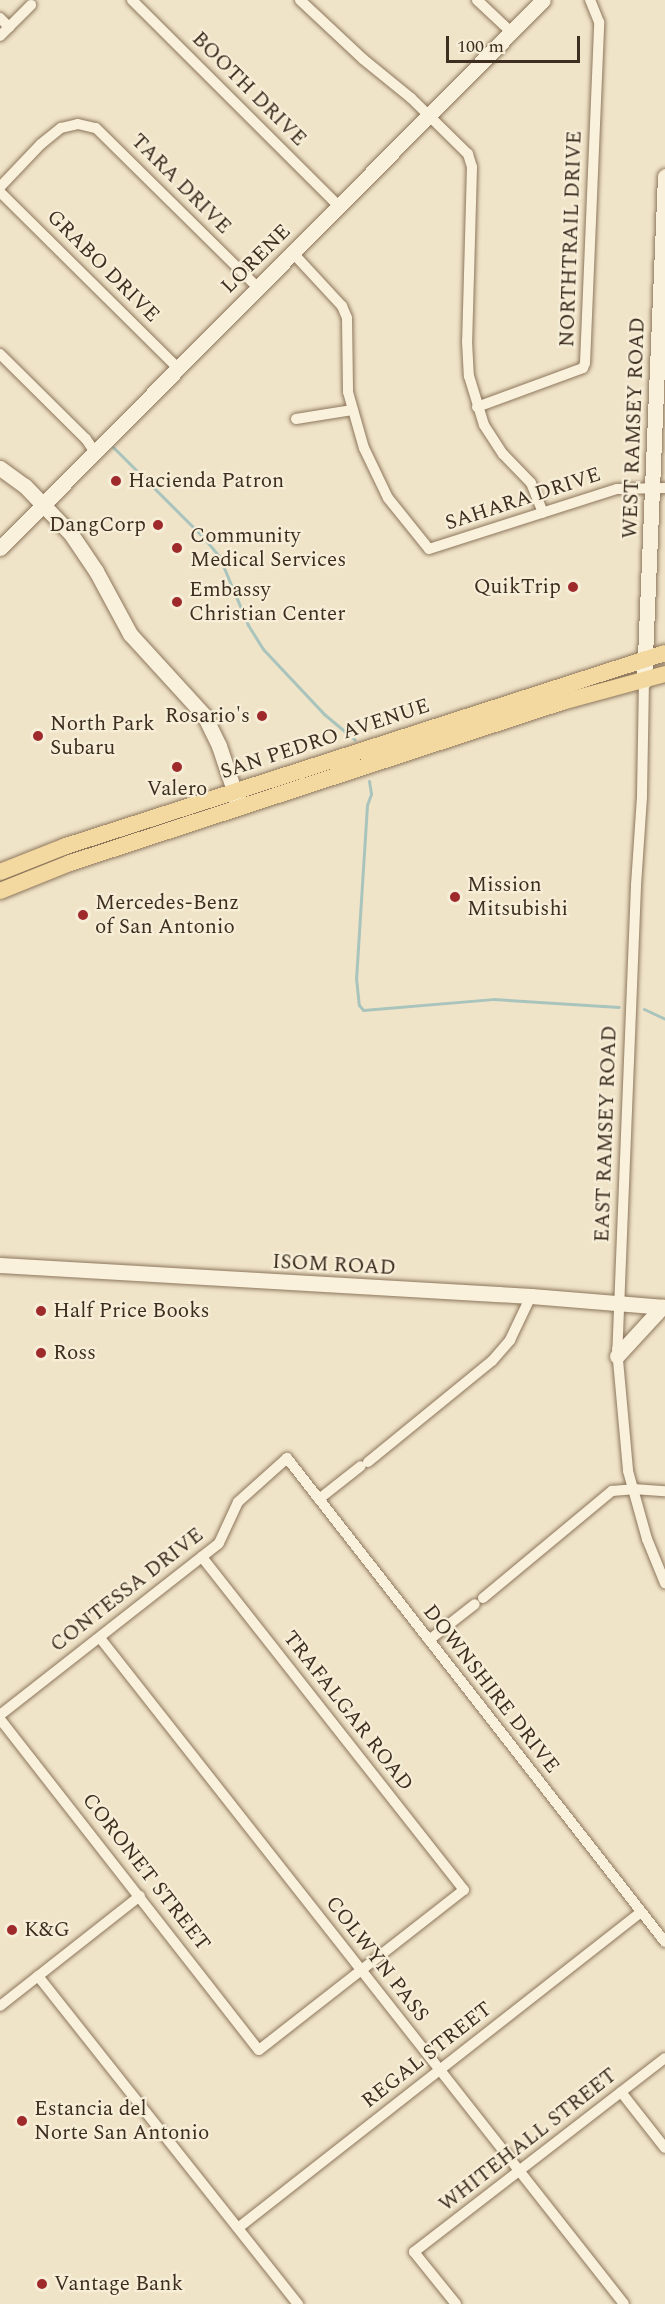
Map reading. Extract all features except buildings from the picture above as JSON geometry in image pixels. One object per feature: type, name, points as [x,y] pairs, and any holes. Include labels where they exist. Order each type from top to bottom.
[{"type":"main road","name":"SAN PEDRO AVENUE","points":[[0,891],[237,800],[451,730],[665,652]]},
{"type":"main road","name":"SAN PEDRO AVENUE","points":[[451,730],[665,674]]},
{"type":"main road","name":"SAN PEDRO AVENUE","points":[[0,872],[66,846],[237,800]]},
{"type":"street","name":"BOOTH DRIVE","points":[[132,0],[339,206]]},
{"type":"street","points":[[300,0],[363,59],[459,142],[468,154],[472,167],[467,362],[477,407],[493,440],[531,483],[543,513]]},
{"type":"street","points":[[477,0],[511,32]]},
{"type":"street","name":"LORENE","points":[[0,548],[543,0]]},
{"type":"street","name":"NORTHTRAIL DRIVE","points":[[477,407],[583,368],[585,363],[599,22],[590,0]]},
{"type":"street","points":[[0,36],[31,5]]},
{"type":"street","points":[[0,18],[9,27]]},
{"type":"street","name":"TARA DRIVE","points":[[0,190],[41,144],[69,125],[89,126],[104,134],[257,287]]},
{"type":"street","name":"WEST RAMSEY ROAD","points":[[644,681],[659,487],[665,176]]},
{"type":"street","name":"GRABO DRIVE","points":[[0,190],[178,368]]},
{"type":"street","points":[[292,252],[342,306],[347,318],[345,364],[352,410],[296,419]]},
{"type":"street","points":[[0,354],[86,439],[94,451]]},
{"type":"street","name":"SAHARA DRIVE","points":[[352,410],[364,448],[384,490],[415,535],[429,549],[617,489],[659,487]]},
{"type":"street","points":[[0,468],[43,504],[86,553],[130,634],[204,715],[219,746],[237,800]]},
{"type":"street","name":"EAST RAMSEY ROAD","points":[[644,681],[642,797],[636,886],[617,1356],[625,1449],[633,1489],[646,1539],[665,1583]]},
{"type":"street","name":"ISOM ROAD","points":[[0,1265],[531,1296],[663,1307]]},
{"type":"street","points":[[319,1499],[495,1358],[510,1340],[531,1296]]},
{"type":"street","points":[[617,1356],[663,1307]]},
{"type":"street","name":"DOWNSHIRE DRIVE","points":[[287,1458],[665,1942]]},
{"type":"street","name":"CONTESSA DRIVE","points":[[0,1717],[219,1543],[238,1502],[287,1458]]},
{"type":"street","points":[[429,1640],[612,1491],[633,1489],[665,1491]]},
{"type":"street","name":"TRAFALGAR ROAD","points":[[202,1557],[464,1890],[361,1970]]},
{"type":"street","name":"COLWYN PASS","points":[[100,1638],[624,2304]]},
{"type":"street","name":"CORONET STREET","points":[[0,1717],[259,2050],[361,1970]]},
{"type":"street","points":[[0,2006],[140,1896]]},
{"type":"street","name":"REGAL STREET","points":[[238,2228],[641,1912]]},
{"type":"street","points":[[38,1976],[298,2304]]},
{"type":"street","name":"WHITEHALL STREET","points":[[456,2304],[414,2252],[665,2058]]},
{"type":"street","points":[[621,2092],[665,2148]]},
{"type":"waterway","points":[[113,447],[219,556],[248,625],[263,649],[324,714],[355,740]]},
{"type":"waterway","points":[[369,781],[371,794],[367,805],[356,978],[359,1005],[363,1010],[493,999],[619,1007]]},
{"type":"waterway","points":[[644,1009],[665,1019]]},
{"type":"place","name":"Hacienda Patron","points":[[116,481]]},
{"type":"place","name":"DangCorp","points":[[158,525]]},
{"type":"place","name":"Community Medical Services","points":[[177,548]]},
{"type":"place","name":"QuikTrip","points":[[573,587]]},
{"type":"place","name":"Embassy Christian Center","points":[[177,602]]},
{"type":"place","name":"Rosario's","points":[[262,716]]},
{"type":"place","name":"North Park Subaru","points":[[38,736]]},
{"type":"place","name":"Valero","points":[[177,767]]},
{"type":"place","name":"Mission Mitsubishi","points":[[455,897]]},
{"type":"place","name":"Mercedes-Benz of San Antonio","points":[[83,915]]},
{"type":"place","name":"Half Price Books","points":[[41,1311]]},
{"type":"place","name":"Ross","points":[[41,1353]]},
{"type":"place","name":"K&G","points":[[12,1930]]},
{"type":"place","name":"Estancia del Norte San Antonio","points":[[22,2121]]},
{"type":"place","name":"Vantage Bank","points":[[42,2284]]}]
